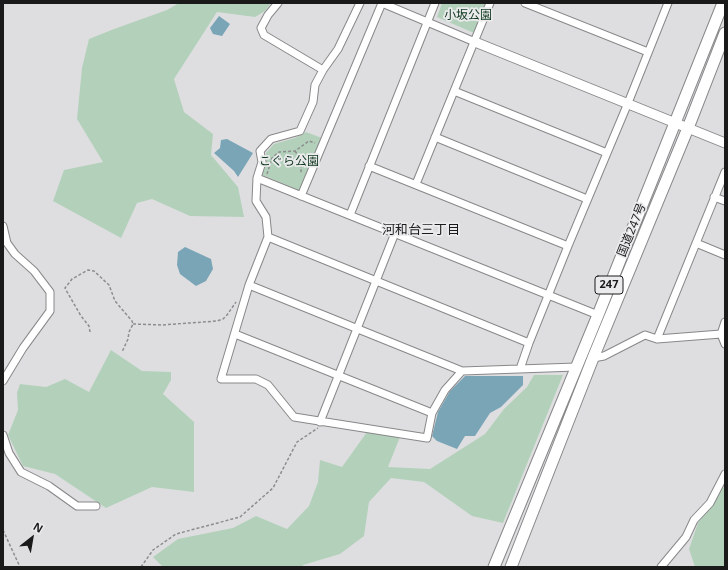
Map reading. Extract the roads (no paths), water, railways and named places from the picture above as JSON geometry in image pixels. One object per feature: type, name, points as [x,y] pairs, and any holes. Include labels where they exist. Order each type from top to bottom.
[{"type":"highway","name":"国道247号","points":[[494,567],[723,3]]},
{"type":"highway","name":"国道247号","points":[[511,567],[593,358],[688,128],[725,33]]},
{"type":"street","points":[[278,3],[268,15],[261,28],[264,35],[323,70]]},
{"type":"street","points":[[360,3],[338,48],[315,85],[313,102],[300,131],[271,139],[260,151],[262,162],[257,178],[256,201],[266,217],[268,237],[249,285],[221,379],[256,379],[268,385],[294,417],[427,438],[432,413],[445,390],[462,371]]},
{"type":"street","points":[[301,196],[382,3],[725,143]]},
{"type":"street","points":[[350,215],[435,3]]},
{"type":"street","points":[[416,184],[490,3]]},
{"type":"street","points":[[525,3],[648,52]]},
{"type":"street","points":[[520,369],[528,343],[628,103],[665,4]]},
{"type":"street","points":[[454,91],[607,153]]},
{"type":"street","points":[[435,138],[587,199]]},
{"type":"street","points":[[369,166],[568,246]]},
{"type":"street","points":[[657,339],[725,172]]},
{"type":"street","points":[[257,178],[598,314]]},
{"type":"street","points":[[714,197],[725,201]]},
{"type":"street","points":[[3,226],[7,243],[15,254],[34,271],[50,292],[50,311],[23,348],[3,381]]},
{"type":"street","points":[[320,422],[395,233]]},
{"type":"street","points":[[268,237],[528,343]]},
{"type":"street","points":[[696,243],[725,255]]},
{"type":"street","points":[[249,285],[462,371],[576,367]]},
{"type":"street","points":[[725,322],[722,334],[725,344]]},
{"type":"street","points":[[235,334],[432,413]]},
{"type":"street","points":[[593,358],[604,356],[645,335],[657,339],[722,334]]},
{"type":"street","points":[[3,435],[9,453],[21,472],[49,486],[77,506],[96,506]]},
{"type":"street","points":[[661,567],[686,537],[694,520],[710,503],[725,474]]},
{"type":"water","points":[[219,16],[230,24],[222,36],[213,34],[210,28]]},
{"type":"water","points":[[227,139],[253,153],[238,177],[234,171],[214,153],[220,148],[221,140]]},
{"type":"water","points":[[185,247],[211,259],[213,269],[206,281],[196,286],[180,274],[177,265],[178,252]]},
{"type":"water","points":[[465,376],[523,376],[523,385],[501,407],[490,413],[475,436],[465,436],[457,449],[437,441],[432,436],[438,412],[450,391]]},
{"type":"district","name":"河和台三丁目","points":[[421,230]]},
{"type":"park label","name":"小坂公園","points":[[468,16]]},
{"type":"park label","name":"こぐら公園","points":[[289,162]]}]
